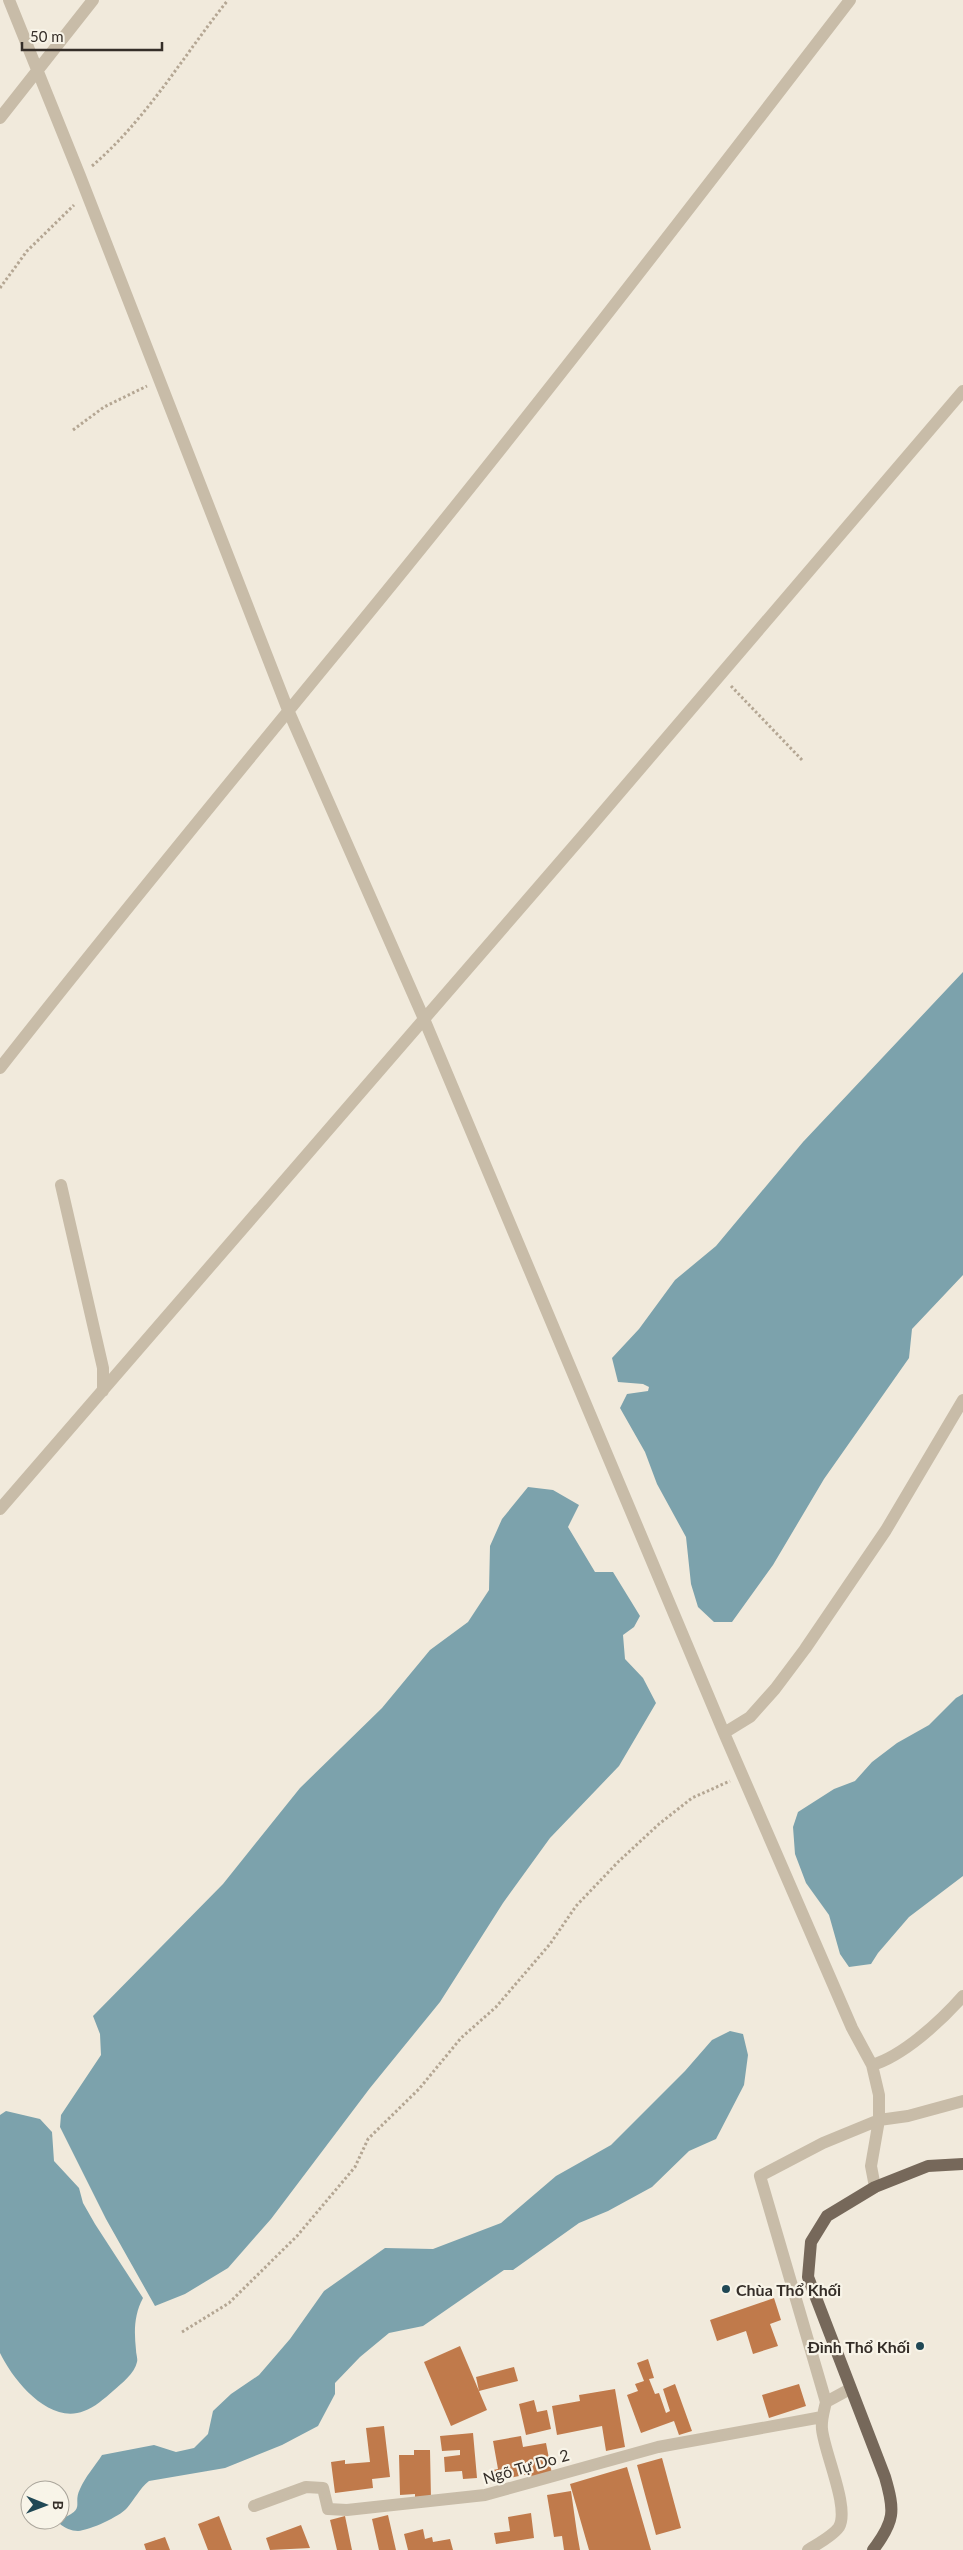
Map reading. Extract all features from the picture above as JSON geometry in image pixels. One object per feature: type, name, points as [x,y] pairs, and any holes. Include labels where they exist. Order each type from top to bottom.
[{"type":"main road","points":[[873,2550],[888,2529],[892,2503],[885,2476],[808,2277],[811,2242],[827,2216],[875,2187],[928,2166],[963,2164]]},
{"type":"street","points":[[9,0],[80,176],[288,710],[424,1019],[724,1733],[852,2028],[872,2066],[879,2095],[879,2120],[871,2166],[875,2187]]},
{"type":"street","points":[[0,118],[93,0]]},
{"type":"street","points":[[0,1068],[115,920],[355,630],[676,226],[850,0]]},
{"type":"street","points":[[0,1509],[963,391]]},
{"type":"street","points":[[61,1185],[103,1368],[103,1391]]},
{"type":"street","points":[[724,1733],[750,1717],[775,1689],[805,1649],[886,1530],[963,1400]]},
{"type":"street","points":[[872,2066],[889,2060],[952,2008],[963,1996]]},
{"type":"street","points":[[808,2550],[839,2528],[842,2518],[839,2496],[824,2442],[822,2418],[826,2402],[760,2176],[823,2143],[879,2120],[908,2116],[963,2101]]},
{"type":"street","points":[[826,2402],[850,2389]]},
{"type":"street","name":"Ngõ Tự Do 2","points":[[254,2506],[306,2487],[323,2488],[328,2509],[347,2510],[485,2495],[658,2447],[822,2418]]},
{"type":"path","points":[[80,176],[112,149],[151,104],[228,0]]},
{"type":"path","points":[[0,288],[28,251],[86,194]]},
{"type":"path","points":[[73,430],[104,407],[159,381]]},
{"type":"path","points":[[720,675],[803,761]]},
{"type":"path","points":[[182,2332],[229,2303],[297,2236],[355,2167],[368,2139],[419,2089],[460,2038],[496,2007],[550,1944],[576,1906],[618,1862],[659,1824],[692,1798],[721,1784],[743,1777]]},
{"type":"water","points":[[963,972],[963,1275],[912,1329],[909,1358],[824,1479],[773,1565],[732,1622],[714,1622],[698,1607],[691,1584],[686,1537],[657,1484],[645,1452],[620,1408],[627,1394],[648,1391],[649,1387],[643,1384],[618,1382],[612,1358],[639,1329],[675,1280],[716,1246],[803,1142]]},
{"type":"water","points":[[528,1487],[553,1490],[579,1505],[568,1527],[595,1572],[613,1572],[640,1616],[634,1627],[623,1635],[625,1659],[643,1678],[656,1703],[619,1766],[550,1838],[503,1903],[440,2002],[370,2088],[271,2219],[228,2268],[185,2294],[155,2306],[106,2219],[60,2127],[61,2115],[101,2055],[100,2034],[93,2016],[223,1884],[300,1788],[382,1708],[430,1650],[468,1622],[489,1590],[490,1546],[502,1519]]},
{"type":"water","points":[[963,1694],[963,1876],[909,1917],[871,1964],[849,1967],[840,1954],[829,1915],[806,1883],[795,1854],[793,1827],[798,1812],[834,1789],[855,1781],[872,1762],[897,1743],[929,1725],[956,1698]]},
{"type":"water","points":[[730,2031],[743,2034],[748,2055],[744,2085],[716,2139],[689,2151],[652,2187],[608,2211],[579,2223],[513,2270],[504,2270],[423,2326],[389,2333],[360,2357],[335,2383],[335,2394],[318,2426],[282,2445],[225,2468],[149,2481],[142,2487],[123,2512],[97,2526],[78,2531],[70,2529],[70,2514],[76,2509],[78,2494],[87,2476],[102,2455],[154,2445],[176,2452],[194,2448],[208,2434],[213,2411],[231,2394],[259,2375],[290,2339],[324,2291],[385,2248],[433,2249],[501,2223],[556,2176],[611,2145],[685,2071],[712,2040]]},
{"type":"water","points":[[6,2111],[40,2119],[52,2132],[54,2161],[79,2188],[83,2203],[95,2224],[143,2298],[135,2323],[136,2366],[127,2378],[110,2394],[88,2410],[71,2414],[58,2412],[45,2406],[23,2387],[0,2353],[0,2115]]},
{"type":"building","points":[[774,2298],[781,2320],[770,2324],[778,2346],[753,2354],[746,2331],[717,2341],[710,2320]]},
{"type":"building","points":[[460,2346],[487,2410],[451,2426],[424,2362]]},
{"type":"building","points":[[648,2359],[654,2378],[649,2379],[655,2394],[659,2393],[666,2413],[670,2411],[663,2389],[675,2384],[692,2431],[679,2435],[674,2421],[641,2433],[627,2395],[638,2391],[635,2384],[644,2381],[637,2363]]},
{"type":"building","points":[[514,2367],[518,2381],[479,2391],[476,2377]]},
{"type":"building","points":[[799,2384],[806,2406],[769,2418],[762,2395]]},
{"type":"building","points":[[615,2389],[625,2447],[606,2451],[602,2426],[557,2435],[552,2406],[580,2401],[579,2395]]},
{"type":"building","points":[[534,2400],[537,2412],[547,2410],[551,2429],[526,2435],[519,2404]]},
{"type":"building","points":[[384,2426],[390,2477],[372,2479],[373,2488],[335,2493],[331,2462],[345,2460],[345,2464],[370,2462],[366,2428]]},
{"type":"building","points":[[473,2433],[477,2478],[463,2479],[462,2471],[445,2472],[444,2457],[460,2455],[460,2450],[442,2451],[440,2436]]},
{"type":"building","points":[[521,2436],[523,2447],[546,2443],[552,2474],[529,2478],[529,2474],[495,2481],[493,2470],[498,2469],[493,2441]]},
{"type":"building","points":[[414,2450],[430,2450],[431,2499],[415,2499],[415,2494],[400,2495],[399,2455],[414,2455]]},
{"type":"building","points":[[662,2458],[681,2528],[656,2535],[637,2465]]},
{"type":"building","points":[[627,2467],[651,2550],[589,2550],[570,2484]]},
{"type":"building","points":[[571,2491],[580,2550],[564,2550],[562,2536],[554,2537],[547,2495]]},
{"type":"building","points":[[531,2513],[534,2538],[496,2544],[494,2533],[510,2531],[508,2517]]},
{"type":"building","points":[[388,2515],[396,2550],[379,2550],[372,2519]]},
{"type":"building","points":[[219,2516],[232,2550],[208,2550],[198,2524]]},
{"type":"building","points":[[345,2516],[352,2550],[337,2550],[330,2520]]},
{"type":"building","points":[[301,2525],[310,2548],[270,2550],[266,2538]]},
{"type":"building","points":[[423,2529],[425,2539],[432,2537],[433,2542],[450,2539],[453,2550],[408,2550],[404,2534]]},
{"type":"building","points":[[165,2537],[170,2550],[146,2550],[144,2544]]},
{"type":"place","name":"Chùa Thổ Khối","points":[[726,2289]]},
{"type":"place","name":"Đình Thổ Khối","points":[[920,2346]]}]
